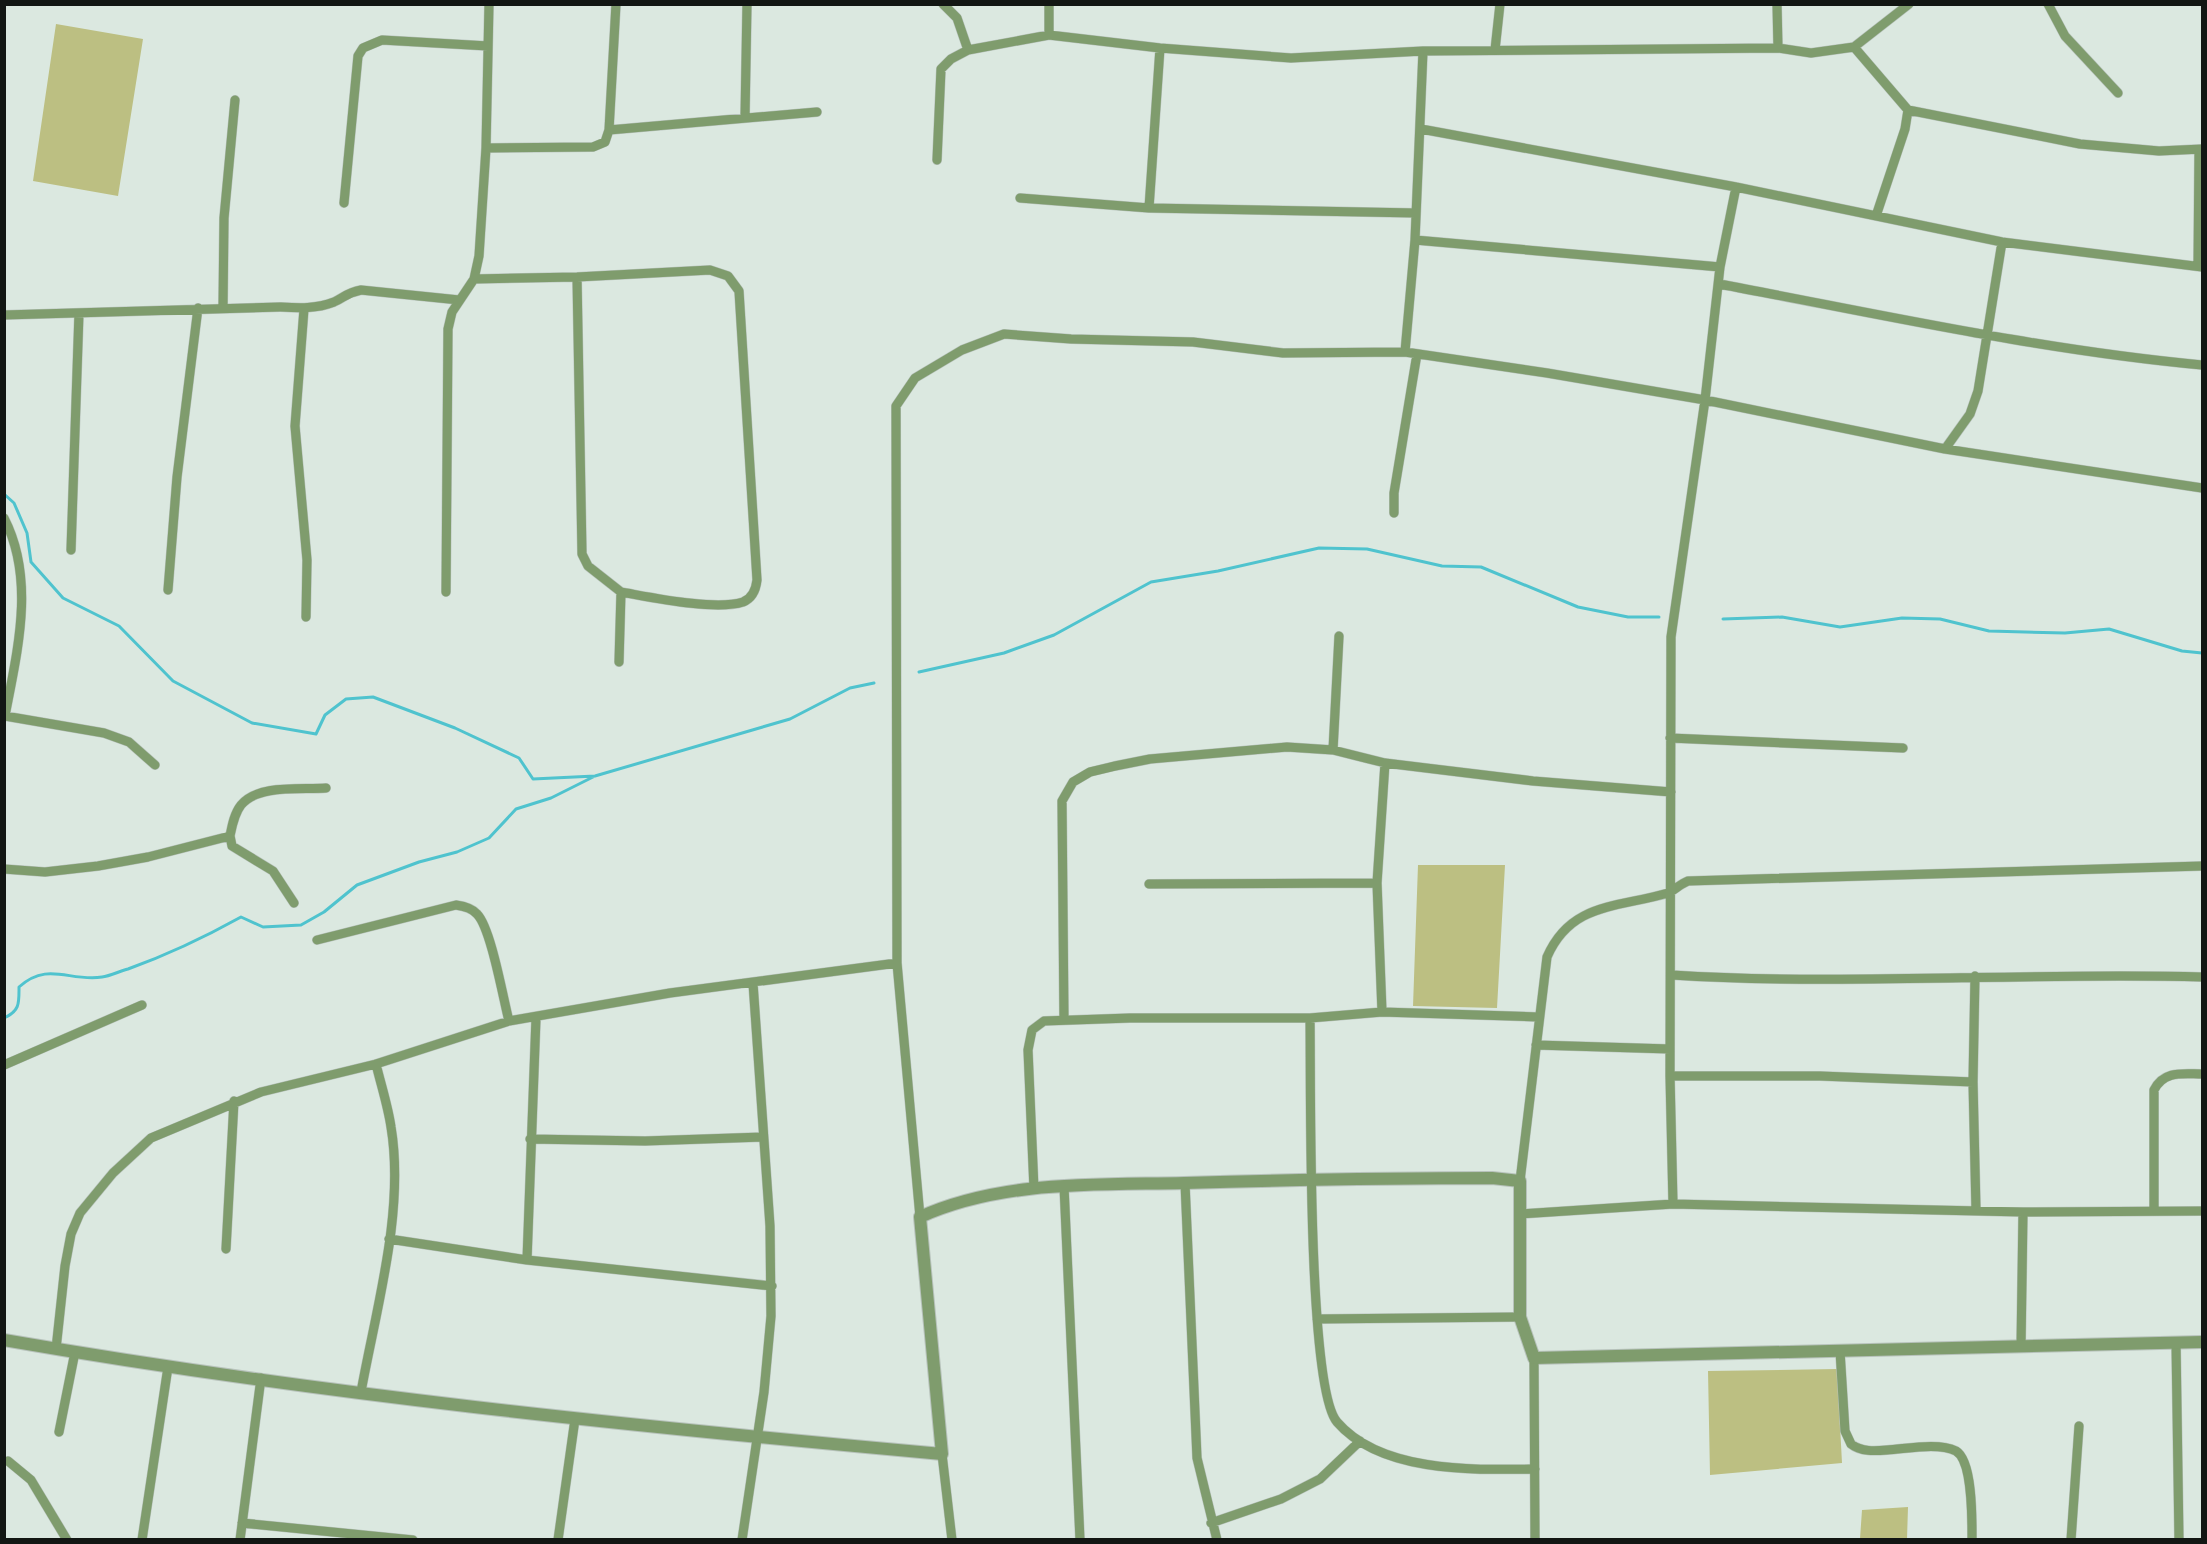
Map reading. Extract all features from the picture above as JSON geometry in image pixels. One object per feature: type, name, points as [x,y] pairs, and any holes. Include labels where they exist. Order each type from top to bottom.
[{"type":"street","points":[[446,592],[448,329],[452,312],[474,279],[479,256],[486,148],[489,4]]},
{"type":"street","points":[[486,148],[593,147],[605,142],[609,130],[616,4]]},
{"type":"street","points":[[745,117],[747,4]]},
{"type":"street","points":[[943,4],[957,18],[968,50]]},
{"type":"street","points":[[1049,4],[1049,35]]},
{"type":"street","points":[[1496,50],[1500,4]]},
{"type":"street","points":[[1777,4],[1778,48]]},
{"type":"street","points":[[937,160],[941,69],[951,59],[968,50],[1049,35],[1160,48],[1291,57],[1496,50],[1778,48],[1811,53],[1854,47],[1909,4]]},
{"type":"street","points":[[2049,4],[2065,36],[2118,93]]},
{"type":"street","points":[[344,203],[358,56],[363,48],[382,40],[488,46]]},
{"type":"street","points":[[1421,129],[1736,187],[2002,242],[2200,267],[2201,149],[2159,151],[2080,144],[1908,110],[1854,47]]},
{"type":"street","points":[[1149,208],[1160,48]]},
{"type":"street","points":[[1405,352],[1415,240],[1424,51]]},
{"type":"street","points":[[223,308],[224,218],[235,100]]},
{"type":"street","points":[[1876,216],[1905,129],[1908,110]]},
{"type":"street","points":[[609,130],[817,112]]},
{"type":"street","points":[[1673,1204],[1670,1076],[1671,637],[1705,400],[1720,267],[1736,187]]},
{"type":"street","points":[[1020,198],[1149,208],[1416,213]]},
{"type":"street","points":[[1415,240],[1720,267]]},
{"type":"street","points":[[1945,449],[1970,414],[1989,334],[2002,242]]},
{"type":"street","points":[[474,279],[577,277],[710,270],[728,276],[739,291],[758,580],[756,590],[744,601],[730,604],[667,600],[621,592],[588,566],[582,554],[577,277]]},
{"type":"street","points":[[1719,284],[1989,334],[2154,361],[2202,365]]},
{"type":"street","points":[[4,315],[198,308],[304,309],[335,301],[345,293],[361,290],[459,300]]},
{"type":"street","points":[[168,590],[177,477],[198,308]]},
{"type":"street","points":[[304,309],[296,426],[307,560],[306,617]]},
{"type":"street","points":[[71,550],[79,313]]},
{"type":"street","points":[[952,1539],[942,1454],[897,963],[896,406],[915,378],[962,350],[1004,334],[1071,339],[1193,342],[1283,353],[1405,352],[1547,372],[1705,400],[1945,449],[2202,488]]},
{"type":"street","points":[[1394,513],[1394,493],[1418,354]]},
{"type":"street","points":[[4,518],[18,558],[22,594],[18,648],[4,716],[104,733],[129,742],[155,765]]},
{"type":"street","points":[[620,662],[621,592]]},
{"type":"street","points":[[1333,750],[1339,636]]},
{"type":"street","points":[[1670,738],[1903,748]]},
{"type":"street","points":[[1064,1020],[1062,801],[1073,782],[1090,772],[1150,759],[1287,747],[1333,750],[1385,763],[1533,781],[1671,792]]},
{"type":"street","points":[[1382,1012],[1377,883],[1385,763]]},
{"type":"street","points":[[294,903],[273,871],[232,846],[230,836],[241,805],[253,796],[266,792],[326,788]]},
{"type":"street","points":[[4,869],[45,872],[88,867],[148,857],[230,836]]},
{"type":"street","points":[[1535,1539],[1534,1358],[1520,1317],[1520,1181],[1538,1017],[1547,957],[1556,938],[1572,922],[1593,910],[1671,892],[1688,881],[2202,866]]},
{"type":"street","points":[[1149,884],[1377,883]]},
{"type":"street","points":[[317,940],[456,905],[466,907],[477,913],[487,934],[509,1021]]},
{"type":"street","points":[[56,1349],[65,1266],[71,1234],[80,1214],[113,1173],[151,1138],[234,1101],[261,1092],[376,1064],[509,1021],[670,993],[897,963]]},
{"type":"street","points":[[1672,975],[1785,980],[1975,976],[2202,977]]},
{"type":"street","points":[[1975,976],[1973,1082],[1976,1210]]},
{"type":"street","points":[[742,1539],[769,1347],[772,1286],[753,983]]},
{"type":"street","points":[[4,1065],[142,1005]]},
{"type":"street","points":[[1034,1189],[1028,1050],[1032,1030],[1044,1021],[1310,1018],[1382,1012],[1538,1017]]},
{"type":"street","points":[[527,1260],[536,1018]]},
{"type":"street","points":[[1310,1018],[1317,1319],[1324,1388],[1329,1407],[1336,1421],[1360,1441],[1381,1452],[1437,1466],[1473,1470],[1535,1468]]},
{"type":"street","points":[[1536,1045],[1670,1050]]},
{"type":"street","points":[[361,1392],[389,1239],[394,1180],[391,1128],[376,1064]]},
{"type":"street","points":[[2154,1210],[2154,1090],[2159,1080],[2170,1074],[2202,1074]]},
{"type":"street","points":[[1670,1076],[1820,1076],[1973,1082]]},
{"type":"street","points":[[226,1249],[234,1101]]},
{"type":"street","points":[[530,1139],[645,1141],[763,1137]]},
{"type":"street","points":[[920,1217],[944,1206],[1034,1189],[1064,1186],[1312,1179],[1492,1178],[1520,1181]]},
{"type":"street","points":[[1185,1183],[1197,1458],[1216,1539]]},
{"type":"street","points":[[1064,1186],[1080,1539]]},
{"type":"street","points":[[1519,1214],[1673,1204],[2022,1212],[2202,1211]]},
{"type":"street","points":[[2021,1347],[2022,1212]]},
{"type":"street","points":[[389,1239],[527,1260],[772,1286]]},
{"type":"street","points":[[1317,1319],[1520,1317]]},
{"type":"street","points":[[4,1340],[168,1367],[575,1419],[942,1454]]},
{"type":"street","points":[[1534,1358],[2202,1342]]},
{"type":"street","points":[[2176,1343],[2179,1539]]},
{"type":"street","points":[[1840,1351],[1848,1439],[1855,1447],[1871,1451],[1945,1448],[1958,1452],[1965,1462],[1967,1473],[1972,1539]]},
{"type":"street","points":[[59,1432],[75,1352]]},
{"type":"street","points":[[142,1539],[168,1367]]},
{"type":"street","points":[[240,1539],[261,1378]]},
{"type":"street","points":[[558,1539],[575,1419]]},
{"type":"street","points":[[2071,1539],[2079,1426]]},
{"type":"street","points":[[1211,1523],[1281,1499],[1320,1479],[1360,1441]]},
{"type":"street","points":[[8,1461],[35,1485],[67,1539]]},
{"type":"street","points":[[242,1523],[408,1539]]},
{"type":"green space","points":[[56,24],[143,39],[118,196],[33,181]]},
{"type":"green space","points":[[1418,865],[1505,865],[1497,1008],[1413,1006]]},
{"type":"green space","points":[[1837,1369],[1842,1463],[1710,1475],[1708,1371]]},
{"type":"green space","points":[[1908,1507],[1907,1539],[1860,1539],[1862,1510]]},
{"type":"waterway","points":[[4,494],[14,503],[27,533],[31,562],[63,598],[119,626],[173,681],[252,723],[316,734],[325,715],[346,699],[373,697],[455,728],[519,758],[533,779],[595,776],[790,719],[850,688],[874,683]]},
{"type":"waterway","points":[[919,672],[1004,653],[1054,635],[1151,582],[1218,571],[1319,548],[1367,549],[1442,566],[1481,567],[1578,607],[1628,617],[1659,617]]},
{"type":"waterway","points":[[1723,619],[1782,617],[1840,627],[1902,618],[1940,619],[1989,631],[2065,633],[2109,629],[2182,651],[2202,653]]},
{"type":"waterway","points":[[4,1018],[18,1006],[19,987],[40,975],[59,974],[90,978],[108,976],[171,952],[241,917],[263,927],[301,925],[324,912],[357,885],[419,862],[457,852],[489,838],[516,809],[551,798],[593,777]]}]
